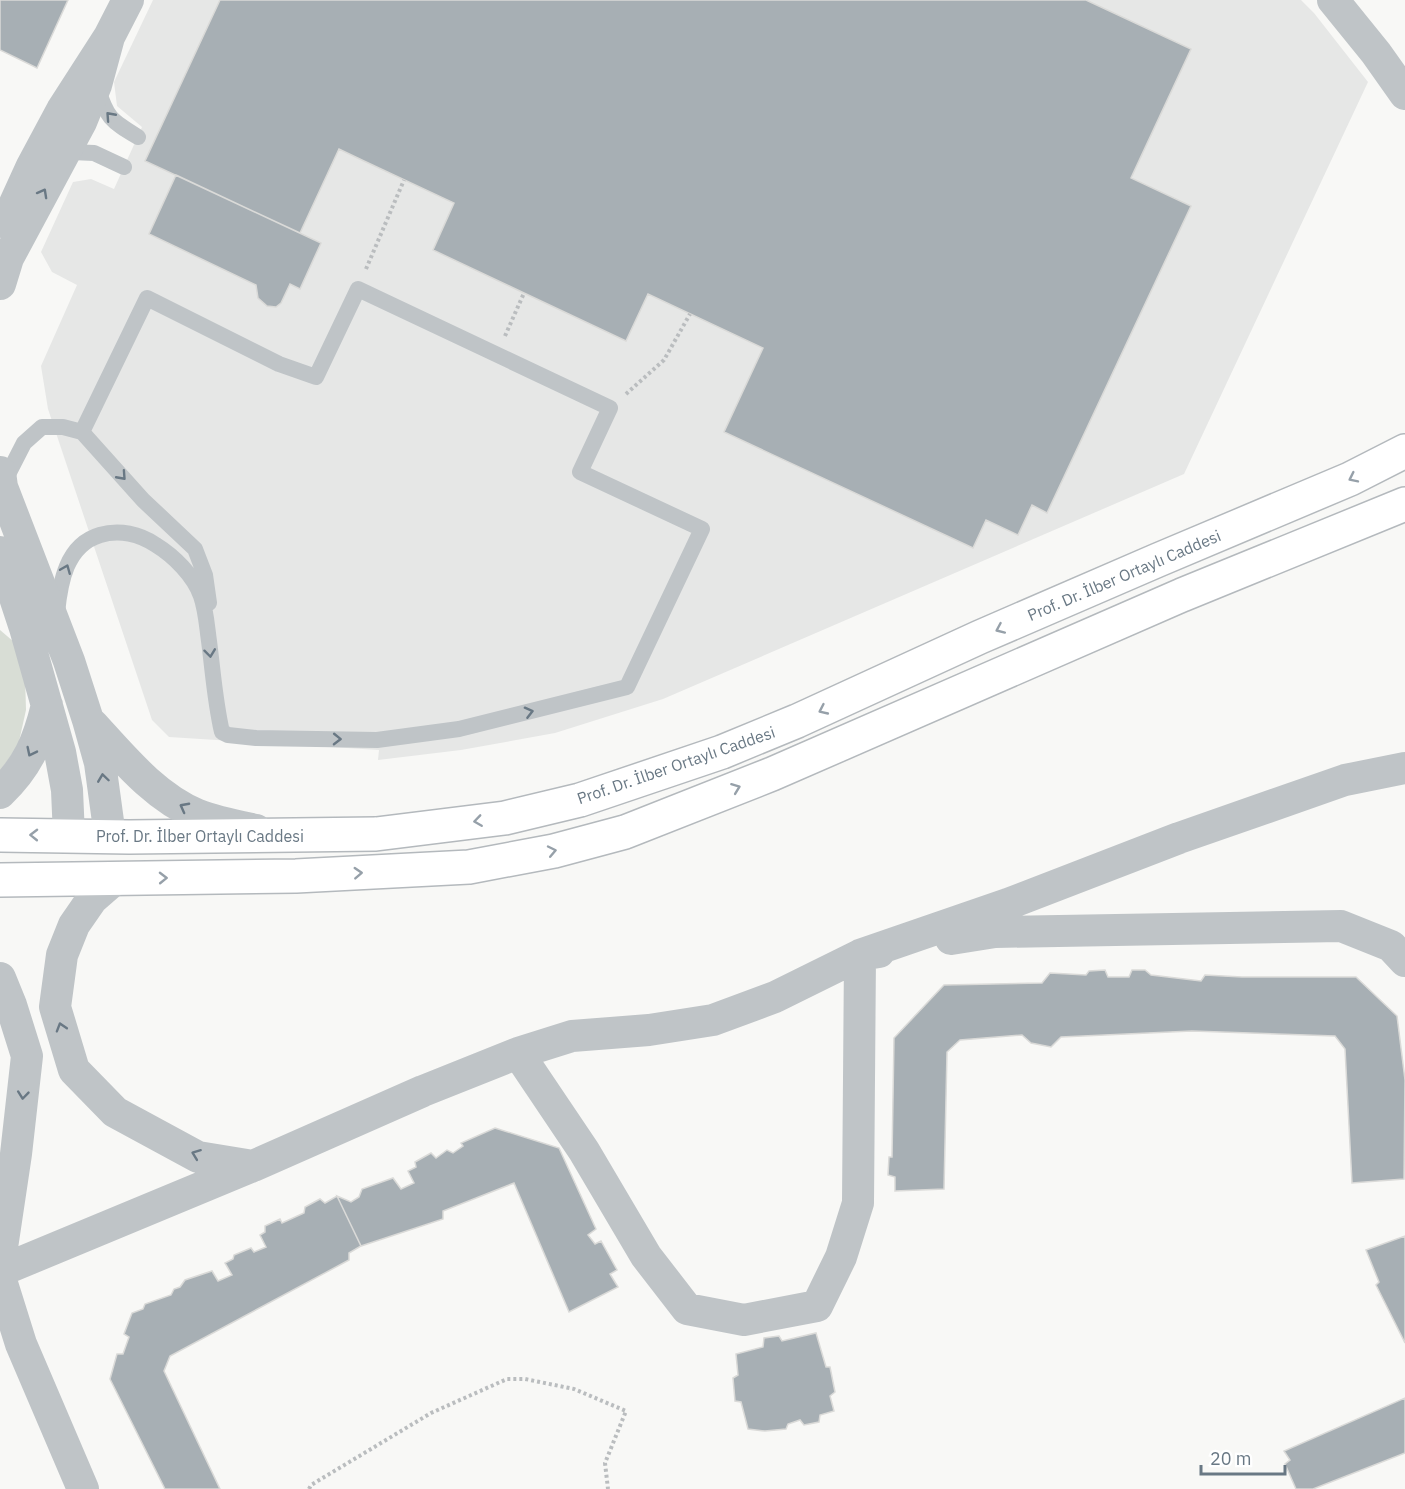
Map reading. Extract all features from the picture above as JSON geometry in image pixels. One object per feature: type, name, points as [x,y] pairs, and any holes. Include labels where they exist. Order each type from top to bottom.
[{"type":"street","points":[[2,258],[32,166],[76,133],[109,37],[128,0]]},
{"type":"street","points":[[1333,0],[1376,53],[1405,94]]},
{"type":"street","points":[[2,258],[76,133],[96,85],[109,37]]},
{"type":"street","name":"Prof. Dr. İlber Ortaylı Caddesi","points":[[0,835],[376,834],[505,818],[580,800],[722,752],[797,721],[1032,614],[1350,480],[1405,451]]},
{"type":"street","points":[[1,483],[40,627],[48,704],[67,790],[71,879]]},
{"type":"street","points":[[0,880],[296,876],[469,867],[554,851],[625,832],[772,774],[1182,595],[1401,510]]},
{"type":"street","points":[[0,552],[40,627],[69,661],[100,763],[115,879]]},
{"type":"street","points":[[0,609],[40,627]]},
{"type":"street","points":[[0,793],[18,774],[33,750],[48,704]]},
{"type":"street","points":[[88,720],[136,771],[163,795],[181,806],[199,815],[228,824],[280,835]]},
{"type":"street","points":[[0,1271],[253,1166],[423,1091],[518,1053],[573,1036],[649,1030],[713,1020],[775,997],[860,955],[1008,904],[1179,838],[1345,780],[1405,768]]},
{"type":"street","points":[[115,879],[92,899],[74,925],[62,955],[55,1007],[74,1070],[115,1112],[198,1157],[253,1166]]},
{"type":"street","points":[[860,955],[995,932],[1341,926],[1391,946],[1405,961]]},
{"type":"street","points":[[518,1053],[585,1151],[646,1256],[687,1309],[744,1320],[817,1306],[841,1257],[858,1203],[860,955]]},
{"type":"street","points":[[0,978],[27,1056],[16,1154],[0,1261]]},
{"type":"street","points":[[0,1277],[10,1353],[83,1489]]},
{"type":"lane","points":[[96,85],[105,113],[138,137]]},
{"type":"lane","points":[[76,133],[124,167]]},
{"type":"lane","points":[[40,627],[80,543],[107,533],[134,535],[165,551],[190,578],[201,595],[222,732],[228,735],[256,738],[377,740],[459,729],[627,687],[702,529],[580,472],[610,408],[358,289],[316,377],[279,364],[147,298],[82,432]]},
{"type":"lane","points":[[1,483],[24,443],[42,427],[63,427],[82,432],[143,500],[195,549],[207,585],[210,606],[206,618]]},
{"type":"path","points":[[358,289],[404,180]]},
{"type":"path","points":[[496,354],[524,293]]},
{"type":"path","points":[[610,408],[664,360],[690,314]]},
{"type":"path","points":[[309,1489],[312,1485],[431,1413],[507,1379],[525,1379],[573,1389],[626,1411],[605,1463],[608,1489]]},
{"type":"shaded area","points":[[153,0],[1301,0],[1314,13],[1368,82],[1184,474],[663,699],[555,733],[461,750],[378,760],[379,750],[169,737],[152,720],[48,409],[41,366],[77,285],[52,272],[41,252],[73,182],[91,179],[114,189],[142,127],[117,106],[114,82]]},
{"type":"shaded area","points":[[0,630],[14,642],[25,675],[26,710],[18,746],[0,771]]},
{"type":"building","points":[[0,0],[68,0],[37,68],[0,50]]},
{"type":"building","points":[[220,0],[1086,0],[1191,49],[1131,178],[1191,206],[1047,513],[1032,505],[1018,535],[986,520],[973,548],[724,432],[763,348],[648,294],[626,341],[433,250],[454,203],[339,149],[300,233],[145,161]]},
{"type":"building","points":[[176,175],[321,243],[300,289],[290,284],[281,303],[276,307],[267,306],[258,298],[256,285],[149,234]]},
{"type":"building","points":[[1105,970],[1108,977],[1129,977],[1132,970],[1145,970],[1151,975],[1201,981],[1205,975],[1356,977],[1397,1016],[1405,1080],[1404,1179],[1352,1183],[1345,1049],[1335,1036],[1192,1031],[1061,1037],[1051,1047],[1031,1043],[1022,1035],[960,1040],[947,1052],[944,1189],[895,1191],[895,1177],[888,1175],[889,1157],[892,1157],[894,1038],[944,985],[1042,983],[1050,973],[1086,975],[1089,971]]},
{"type":"building","points":[[495,1128],[559,1148],[596,1229],[588,1235],[595,1244],[601,1241],[617,1270],[610,1274],[618,1287],[569,1312],[514,1183],[443,1211],[443,1219],[361,1246],[337,1196],[351,1202],[359,1197],[362,1189],[393,1178],[401,1189],[414,1183],[408,1171],[416,1167],[415,1162],[431,1153],[436,1158],[447,1150],[453,1153],[463,1146],[461,1143]]},
{"type":"building","points":[[337,1196],[361,1246],[349,1253],[349,1260],[170,1356],[164,1371],[220,1489],[165,1489],[110,1379],[117,1354],[123,1354],[129,1337],[124,1334],[132,1313],[143,1309],[145,1304],[171,1295],[174,1289],[180,1287],[185,1280],[212,1271],[218,1281],[232,1275],[225,1263],[233,1259],[234,1255],[251,1248],[254,1252],[266,1247],[260,1235],[265,1232],[265,1226],[280,1219],[282,1223],[304,1213],[305,1207],[320,1199],[325,1203]]},
{"type":"building","points":[[1405,1236],[1405,1343],[1376,1285],[1379,1282],[1366,1250]]},
{"type":"building","points":[[816,1333],[826,1367],[830,1367],[835,1392],[830,1396],[834,1411],[820,1415],[819,1422],[804,1425],[800,1420],[788,1424],[786,1429],[765,1431],[748,1429],[741,1402],[735,1401],[733,1378],[738,1375],[736,1354],[763,1347],[764,1338],[779,1336],[782,1341]]},
{"type":"building","points":[[1405,1398],[1405,1453],[1313,1489],[1296,1489],[1285,1464],[1290,1460],[1284,1451]]}]
